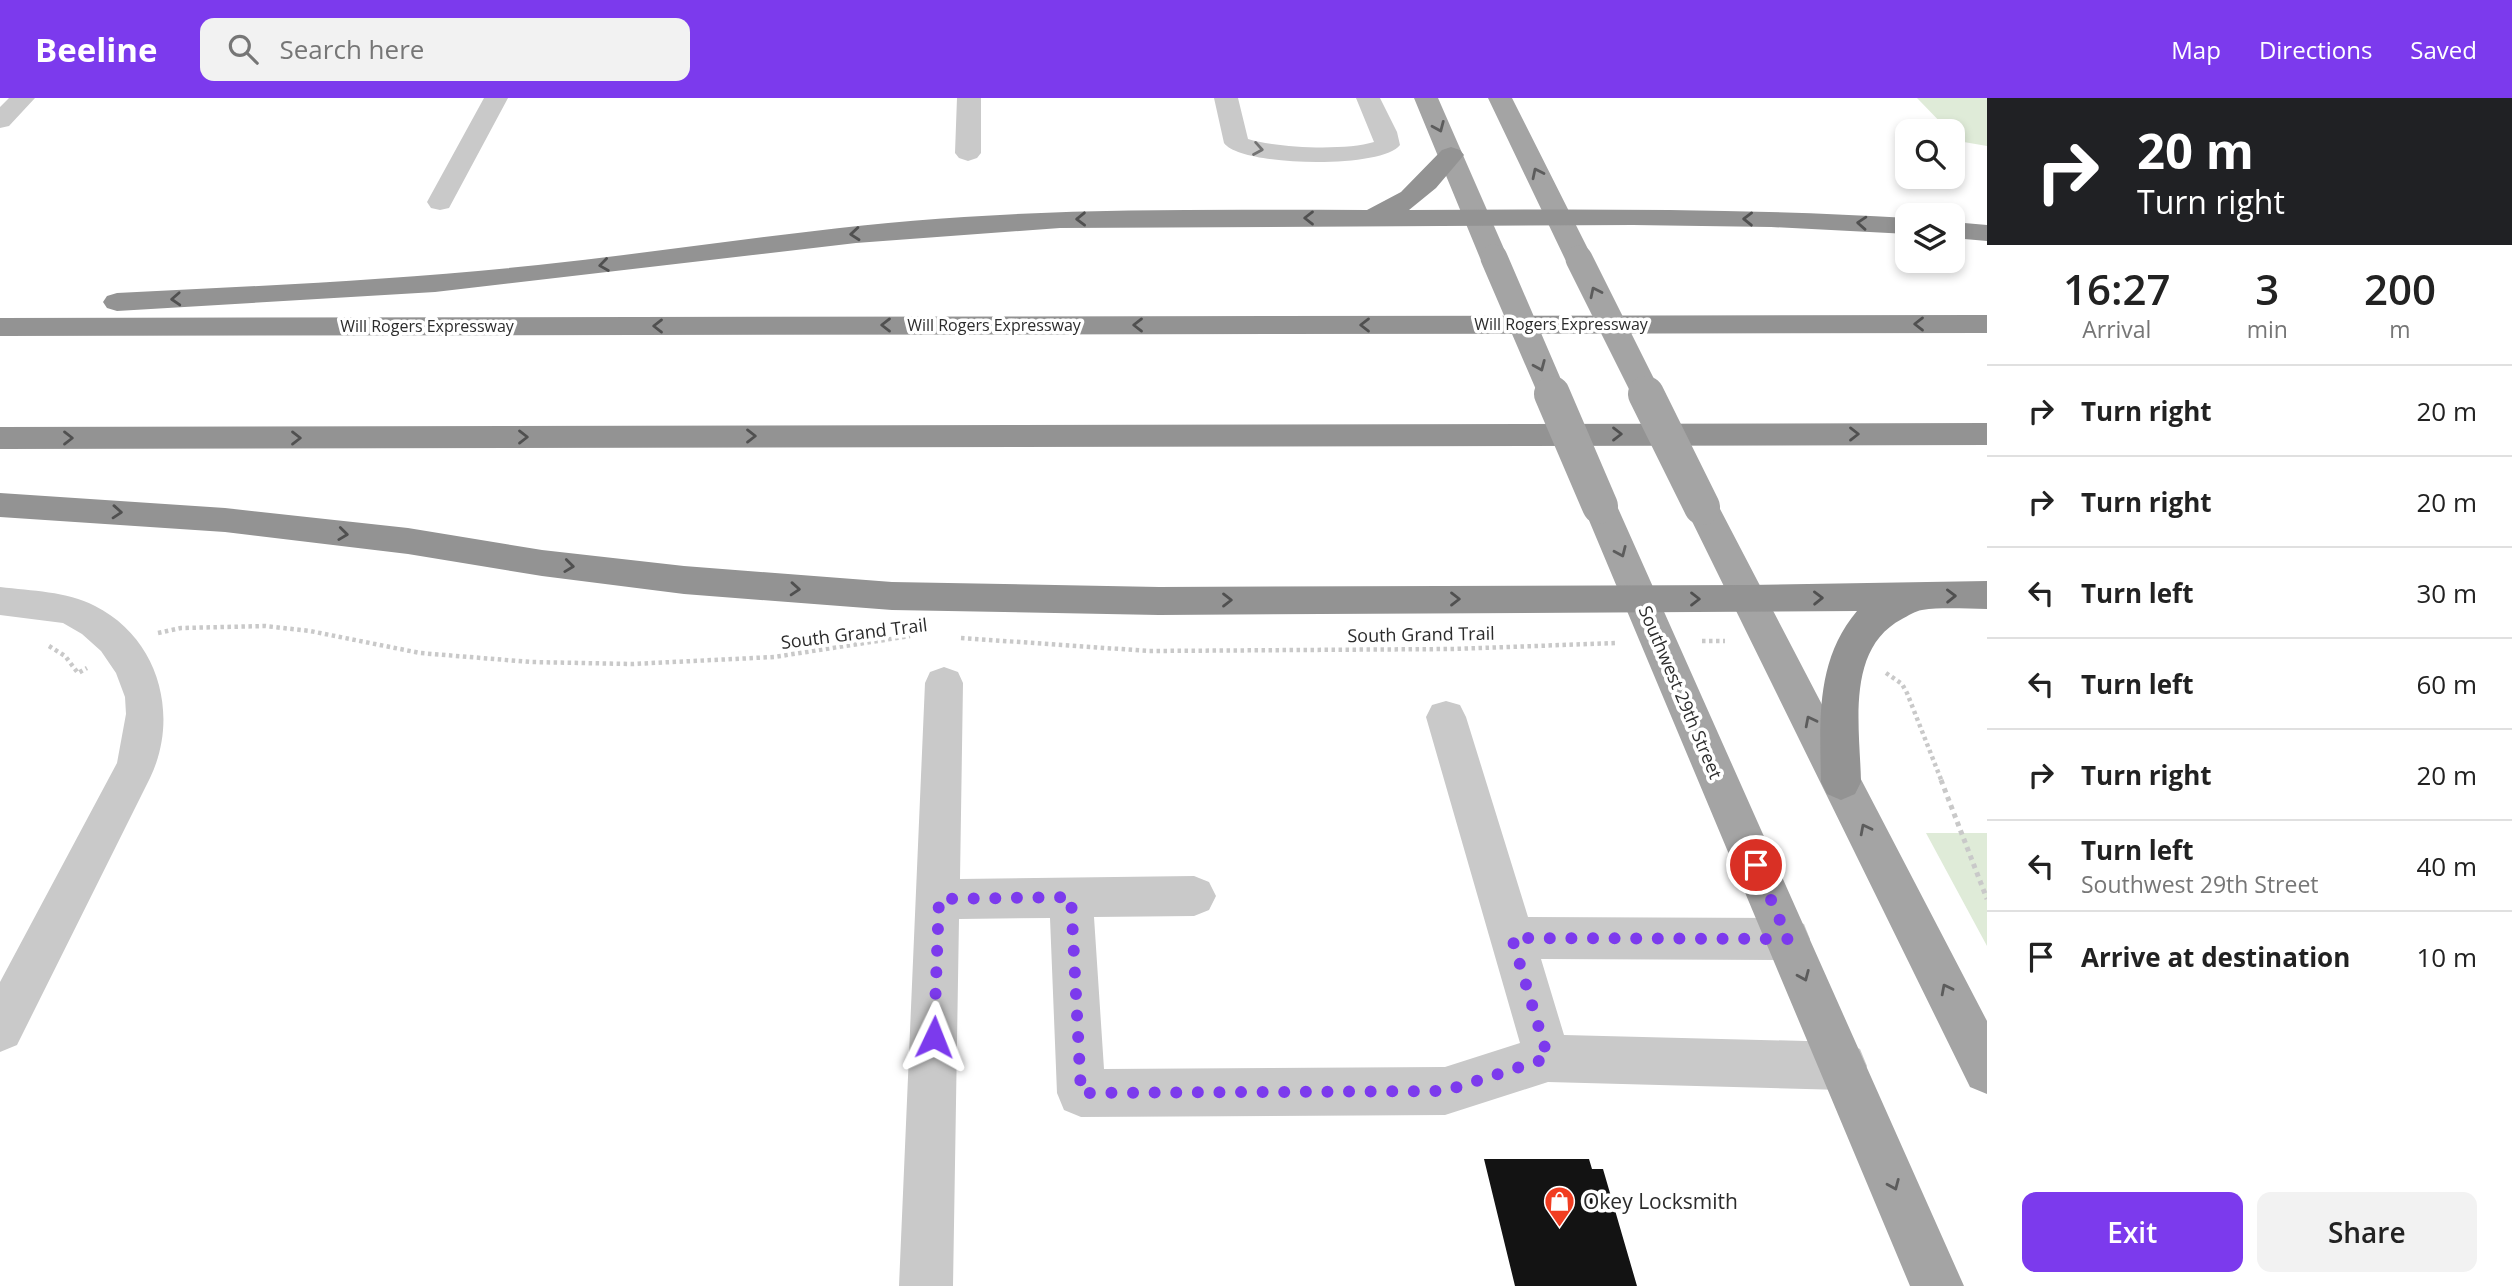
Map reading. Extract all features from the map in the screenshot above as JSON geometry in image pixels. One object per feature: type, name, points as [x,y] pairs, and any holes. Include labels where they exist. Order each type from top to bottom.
[{"type":"highway","points":[[1361,218],[1395,208],[1421,192],[1451,155]]},
{"type":"highway","points":[[0,308],[414,286],[543,273],[792,240],[963,224],[1181,217],[1475,216],[1816,220],[1895,225]]},
{"type":"highway","points":[[1965,231],[1987,233]]},
{"type":"highway","name":"Will Rogers Expressway","points":[[0,327],[1987,324]]},
{"type":"highway","points":[[0,438],[1987,434]]},
{"type":"highway","points":[[0,505],[225,520],[408,541],[542,563],[684,580],[892,596],[1159,601],[1749,599],[1987,595]]},
{"type":"highway","points":[[1840,782],[1845,659],[1855,638],[1872,619],[1915,596]]},
{"type":"main road","name":"Southwest 29th Street","points":[[1426,98],[1937,1286]]},
{"type":"main road","points":[[1500,98],[1702,507],[1987,1070]]},
{"type":"street","points":[[0,121],[23,98]]},
{"type":"street","points":[[440,202],[496,98]]},
{"type":"street","points":[[968,153],[969,98]]},
{"type":"street","points":[[1226,98],[1237,143],[1248,149],[1381,151],[1387,145],[1387,135],[1373,115],[1368,98]]},
{"type":"street","points":[[0,601],[60,609],[83,617],[105,631],[122,650],[144,697],[143,739],[136,766],[0,1029]]},
{"type":"street","points":[[926,1286],[944,682]]},
{"type":"street","points":[[1446,717],[1548,1058]]},
{"type":"street","points":[[939,899],[1194,896]]},
{"type":"street","points":[[1071,897],[1081,1093],[1445,1091],[1548,1058],[1843,1066]]},
{"type":"street","points":[[1512,938],[1788,939]]},
{"type":"path","name":"South Grand Trail","points":[[150,636],[181,628],[265,626],[310,631],[420,653],[531,662],[632,664],[774,657],[916,636]]},
{"type":"path","name":"South Grand Trail","points":[[954,637],[1038,647],[1134,651],[1454,649],[1606,643]]},
{"type":"path","points":[[1688,641],[1730,640]]},
{"type":"path","points":[[46,643],[65,656],[78,673],[89,667]]},
{"type":"path","points":[[1875,667],[1895,677],[1907,693],[1987,899]]},
{"type":"green space","points":[[1917,98],[1987,98],[1987,146],[1965,142],[1965,119],[1937,119]]},
{"type":"green space","points":[[1926,833],[1987,833],[1987,946]]},
{"type":"building","name":"Okey Locksmith","points":[[1484,1159],[1589,1159],[1592,1169],[1603,1169],[1637,1286],[1515,1286]]},
{"type":"place","name":"Okey Locksmith","points":[[1560,1228]]},
{"type":"route","points":[[934,1037],[939,899],[1071,897],[1081,1093],[1445,1091],[1548,1058],[1512,938],[1788,939],[1756,865]]}]
